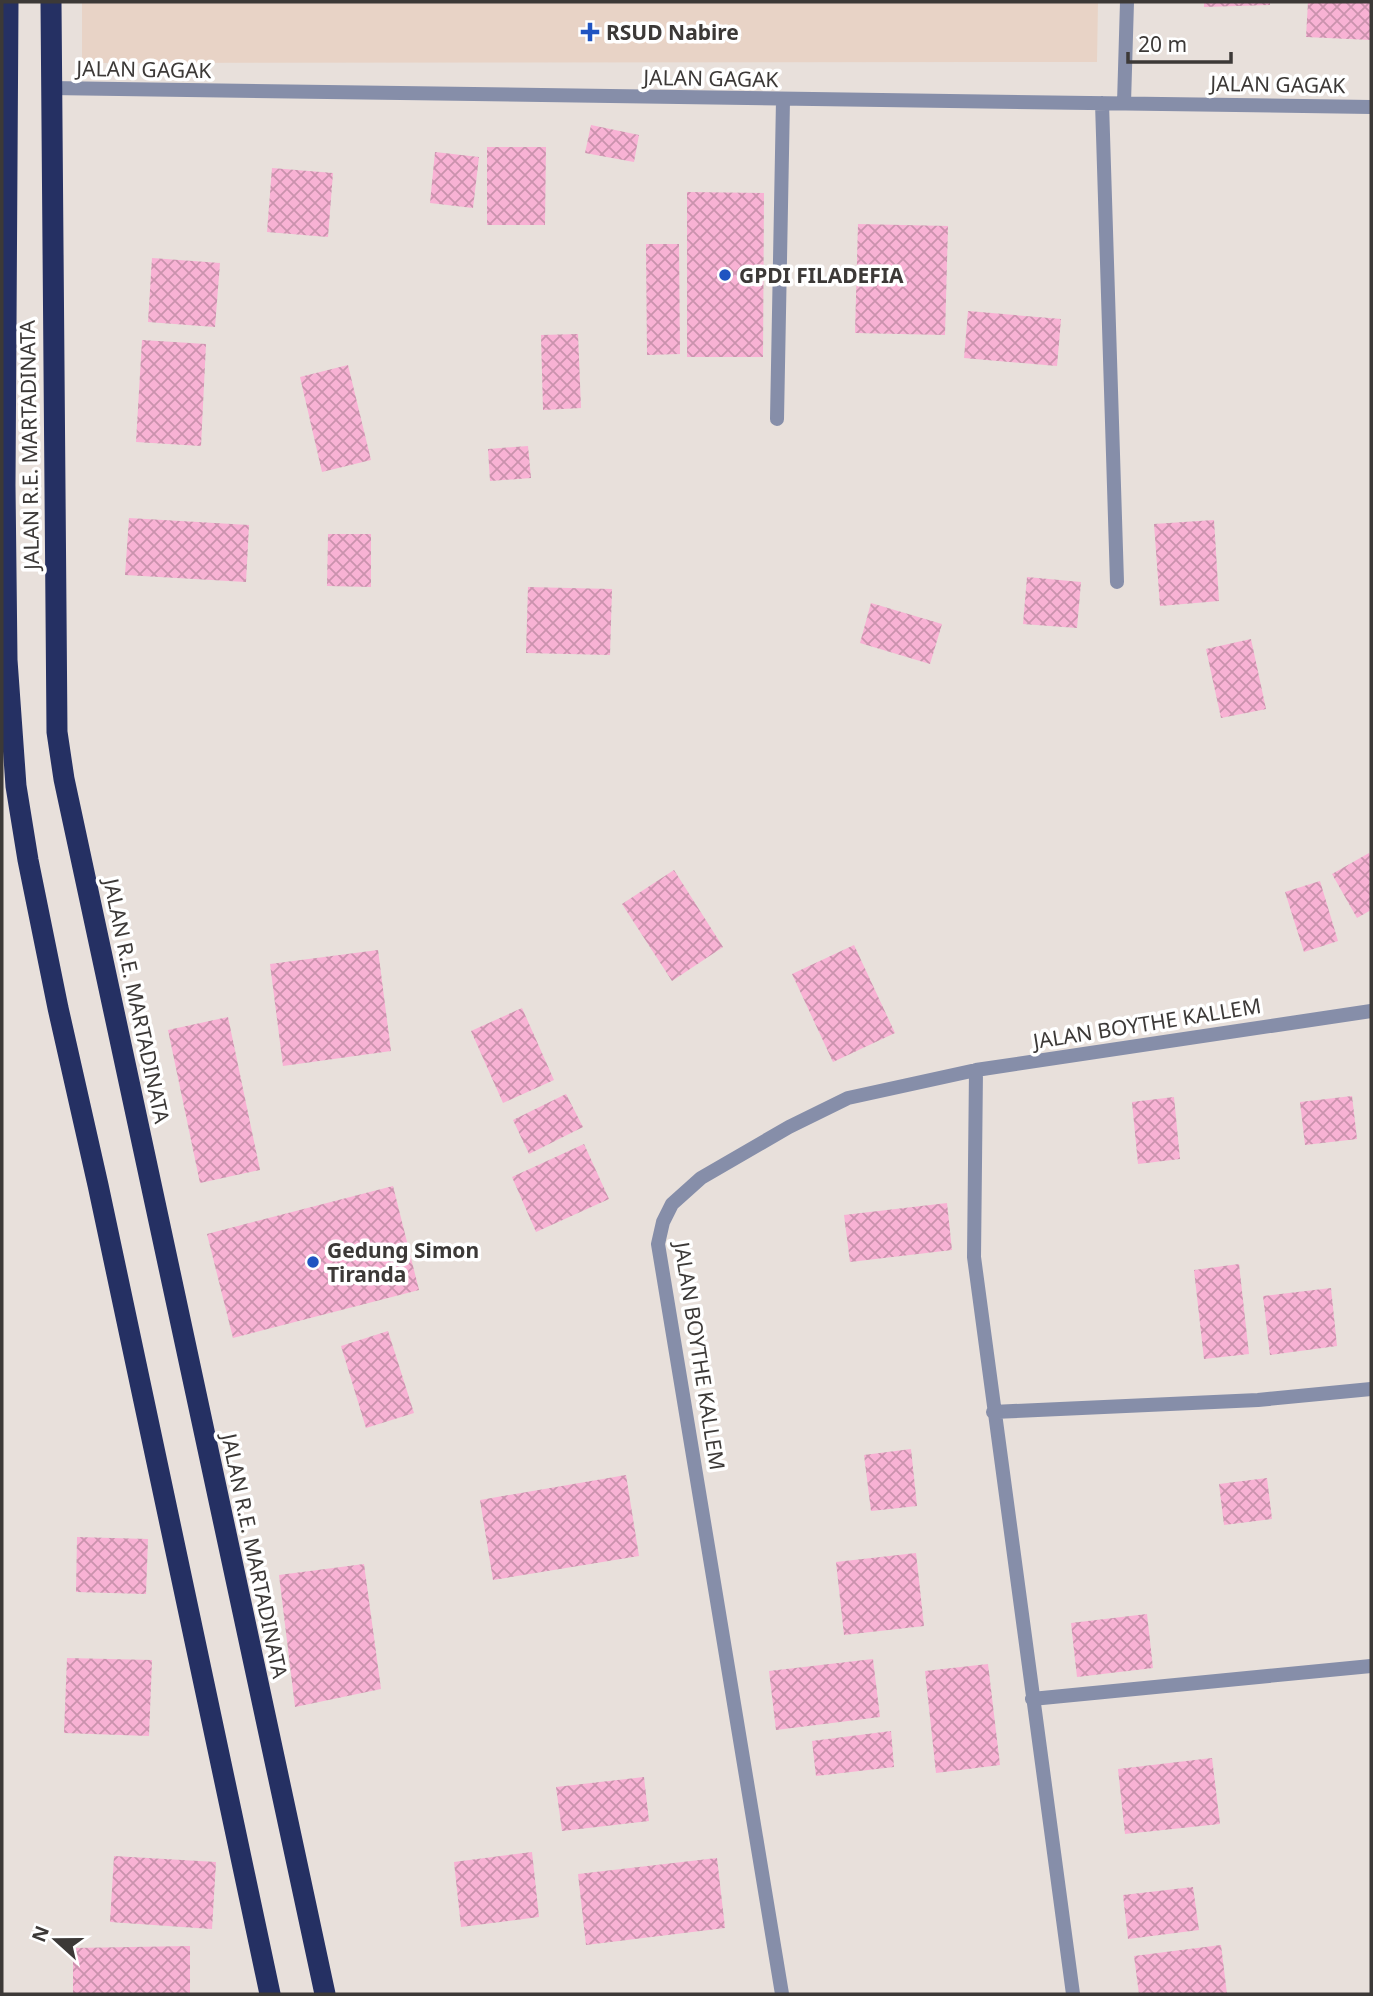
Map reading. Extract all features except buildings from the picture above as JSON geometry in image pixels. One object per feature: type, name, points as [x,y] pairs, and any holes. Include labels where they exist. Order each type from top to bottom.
[{"type":"highway","name":"JALAN R.E. MARTADINATA","points":[[8,2],[5,485],[9,786],[28,860],[270,1994]]},
{"type":"highway","name":"JALAN R.E. MARTADINATA","points":[[51,2],[57,732],[62,767],[325,1994]]},
{"type":"street","points":[[1124,103],[1127,2]]},
{"type":"street","name":"JALAN GAGAK","points":[[50,88],[1371,107]]},
{"type":"street","points":[[777,419],[783,100]]},
{"type":"street","points":[[1102,103],[1117,582]]},
{"type":"street","name":"JALAN BOYTHE KALLEM","points":[[782,1994],[658,1244],[663,1222],[672,1204],[701,1178],[789,1127],[848,1098],[976,1070],[1371,1011]]},
{"type":"street","points":[[976,1070],[975,1257],[993,1412],[1073,1994]]},
{"type":"street","points":[[993,1412],[1258,1400],[1371,1389]]},
{"type":"street","points":[[1032,1699],[1371,1667]]},
{"type":"shaded area","name":"RSUD Nabire","points":[[82,2],[1098,2],[1097,62],[82,63]]},
{"type":"place","name":"RSUD Nabire","points":[[590,32]]},
{"type":"place","name":"GPDI FILADEFIA","points":[[725,275]]},
{"type":"place","name":"Gedung Simon Tiranda","points":[[313,1262]]}]
